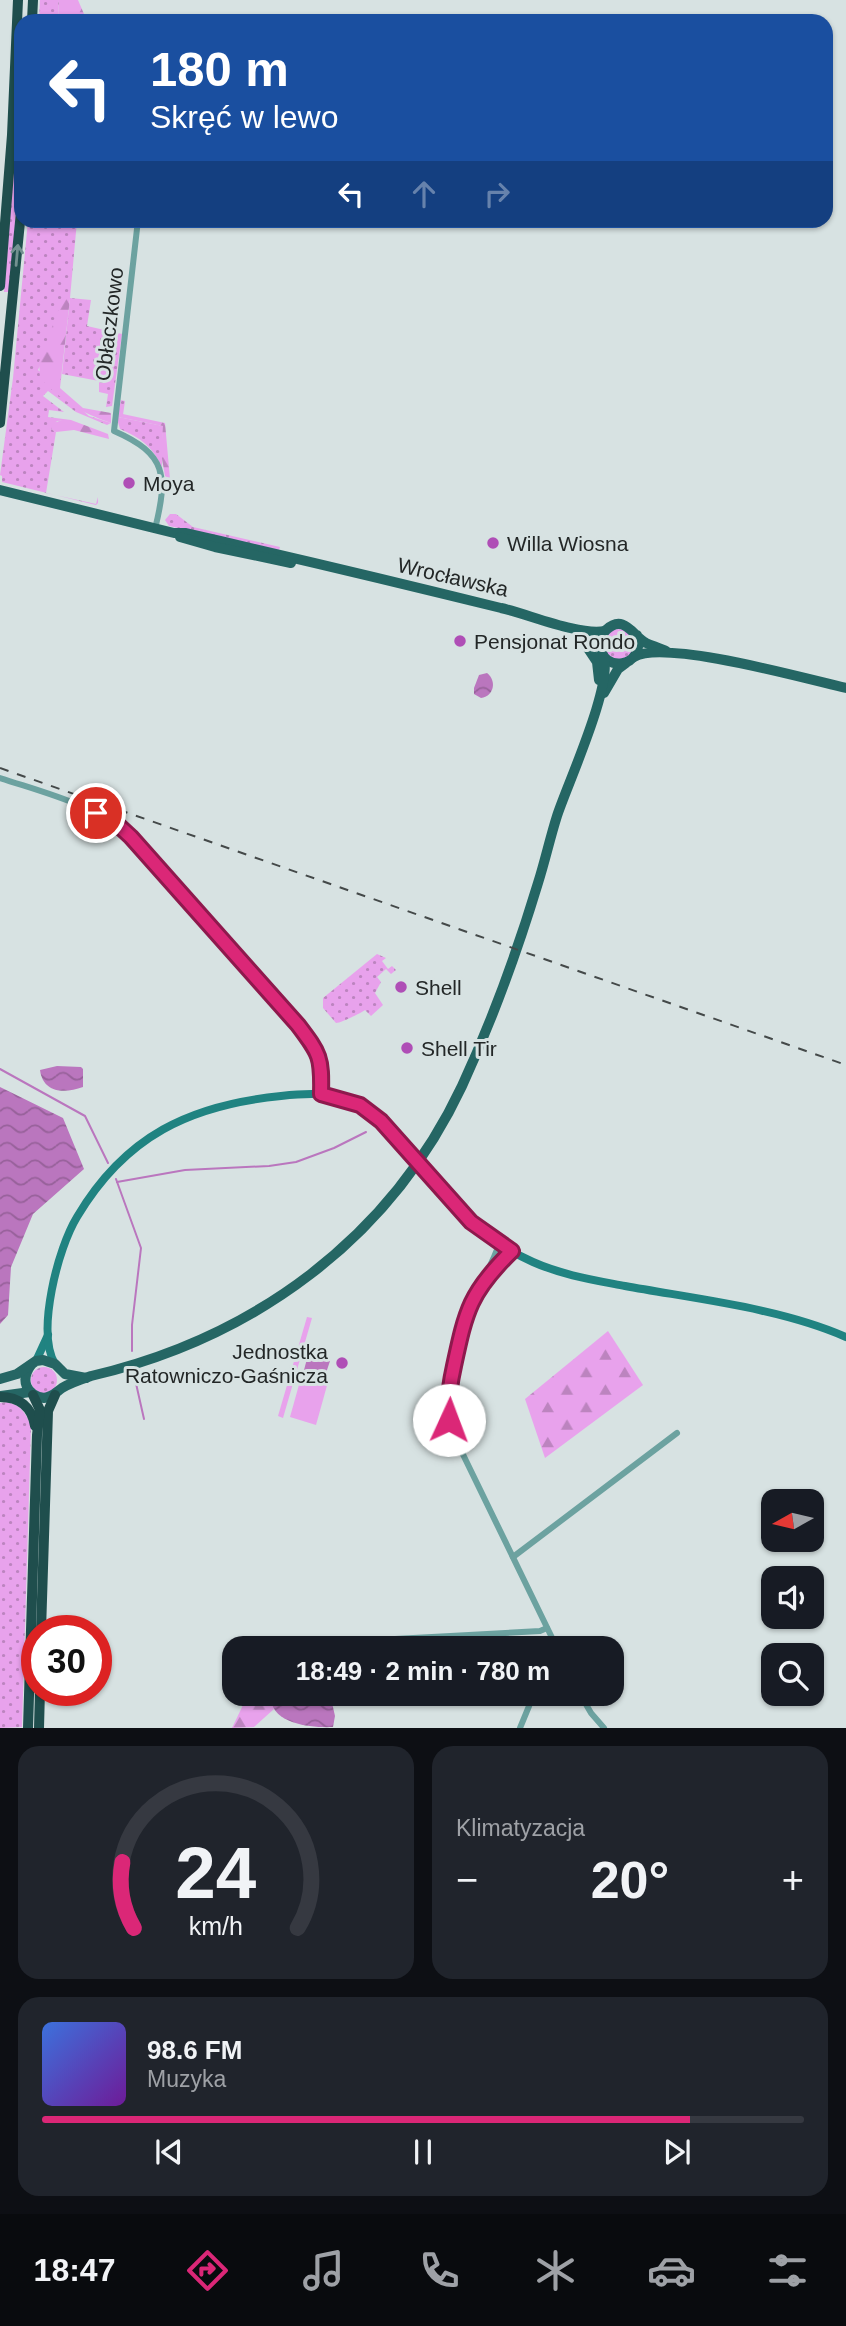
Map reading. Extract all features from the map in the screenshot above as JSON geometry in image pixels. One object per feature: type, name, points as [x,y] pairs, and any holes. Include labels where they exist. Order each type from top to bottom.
[{"type":"highway","points":[[0,286],[14,90]]},
{"type":"highway","points":[[0,423],[19,228]]},
{"type":"highway","points":[[42,1615],[48,1411],[51,1400],[57,1393]]},
{"type":"highway","points":[[29,1727],[37,1435],[40,1410],[32,1394]]},
{"type":"highway","points":[[0,1397],[14,1399],[27,1407],[34,1418],[37,1435]]},
{"type":"highway","points":[[39,1727],[40,1706]]},
{"type":"main road","name":"Wrocławska","points":[[0,490],[174,533],[184,539],[215,547],[278,561],[331,568],[518,612],[565,626],[596,632],[605,631]]},
{"type":"main road","points":[[0,1397],[32,1394],[44,1398],[87,1378],[143,1363],[184,1348],[227,1328],[265,1306],[331,1258],[375,1215],[429,1146],[465,1078],[538,885],[557,817],[597,705],[606,668],[600,641],[605,631],[618,624],[626,625],[645,642],[670,653]]},
{"type":"main road","name":"Wrocławska","points":[[565,626],[581,638],[596,644],[602,652]]},
{"type":"main road","points":[[602,652],[611,662],[631,660],[639,650],[637,635]]},
{"type":"main road","points":[[581,638],[593,653],[598,666],[597,705]]},
{"type":"main road","points":[[597,705],[618,669],[643,653],[670,653],[753,667],[846,688]]},
{"type":"main road","points":[[0,1379],[17,1374],[43,1360],[67,1375],[87,1378]]},
{"type":"main road","points":[[32,1394],[25,1382],[25,1376],[34,1363]]},
{"type":"main road","points":[[57,1393],[63,1379],[58,1368]]},
{"type":"street","name":"Obłaczkowo","points":[[137,228],[114,431],[145,447],[159,469],[163,494],[155,528]]},
{"type":"street","points":[[0,778],[96,813],[118,825],[131,837],[317,1049],[322,1068],[321,1094]]},
{"type":"street","points":[[58,1368],[52,1358],[48,1335],[56,1269],[69,1231],[102,1183],[135,1148],[161,1129],[213,1107],[259,1098],[321,1094],[360,1105],[381,1121],[471,1222],[499,1244],[533,1262],[569,1275],[778,1315],[814,1324],[846,1337]]},
{"type":"street","points":[[499,1244],[464,1320],[449,1389],[448,1410],[455,1438],[551,1636]]},
{"type":"street","points":[[487,1275],[512,1251]]},
{"type":"street","points":[[34,1363],[48,1335]]},
{"type":"street","points":[[513,1558],[677,1433]]},
{"type":"street","points":[[443,1636],[547,1628]]},
{"type":"street","points":[[520,1727],[529,1706]]},
{"type":"street","points":[[587,1706],[604,1727]]},
{"type":"green space","points":[[40,0],[59,0],[58,14],[39,14]]},
{"type":"green space","points":[[59,0],[78,0],[84,14],[58,14]]},
{"type":"green space","points":[[14,142],[15,228],[10,292],[4,292]]},
{"type":"green space","points":[[27,228],[76,228],[70,298],[38,370],[89,416],[111,423],[107,425],[76,412],[48,391],[43,396],[64,412],[49,410],[48,417],[71,420],[57,421],[51,429],[56,432],[46,493],[2,482],[0,475],[13,378]]},
{"type":"green space","points":[[64,295],[70,298],[60,388],[83,408],[111,413],[111,423],[72,405],[40,378],[39,362]]},
{"type":"green space","points":[[70,298],[91,300],[87,326],[122,334],[112,406],[106,407],[108,394],[99,392],[99,381],[62,374]]},
{"type":"green space","points":[[121,400],[125,401],[123,415],[118,414]]},
{"type":"green space","points":[[118,413],[165,423],[170,479],[165,476],[161,453],[163,426],[118,417]]},
{"type":"green space","points":[[118,414],[118,417],[163,426],[162,468],[146,444],[120,429],[117,419]]},
{"type":"green space","points":[[71,420],[108,434],[109,439],[74,430],[56,432],[51,429],[51,424]]},
{"type":"green space","points":[[170,514],[176,514],[193,527],[280,547],[279,550],[169,526],[165,520]]},
{"type":"green space","points":[[619,629],[630,633],[634,644],[630,655],[619,659],[608,655],[604,644],[608,633]]},
{"type":"green space","points":[[377,954],[386,958],[382,961],[388,969],[392,966],[396,970],[391,974],[386,969],[377,977],[381,982],[375,993],[383,1005],[371,1016],[365,1010],[336,1023],[323,1008],[323,998]]},
{"type":"green space","points":[[307,1317],[312,1318],[283,1418],[278,1416]]},
{"type":"green space","points":[[608,1331],[643,1385],[545,1458],[525,1399]]},
{"type":"green space","points":[[44,1367],[53,1371],[57,1380],[53,1389],[44,1393],[35,1389],[31,1380],[35,1371]]},
{"type":"green space","points":[[302,1374],[328,1382],[316,1425],[290,1417]]},
{"type":"green space","points":[[6,1402],[22,1410],[31,1426],[25,1615],[21,1615],[22,1727],[0,1728],[0,1403]]},
{"type":"green space","points":[[243,1706],[273,1706],[274,1709],[254,1727],[232,1728]]},
{"type":"water","points":[[487,673],[493,688],[481,698],[474,694],[474,688],[479,675]]},
{"type":"water","points":[[57,1066],[81,1067],[83,1087],[62,1091],[45,1083],[40,1070]]},
{"type":"water","points":[[0,1087],[63,1118],[84,1169],[33,1214],[11,1267],[8,1315],[0,1324]]},
{"type":"water","points":[[308,1355],[330,1361],[325,1376],[304,1370]]},
{"type":"water","points":[[273,1706],[333,1706],[335,1716],[333,1727],[296,1723],[279,1715]]},
{"type":"waterway","points":[[0,1069],[85,1116],[108,1163]]},
{"type":"waterway","points":[[117,1182],[185,1170],[296,1162],[334,1148],[366,1132]]},
{"type":"waterway","points":[[116,1179],[141,1248],[132,1325],[132,1351]]},
{"type":"waterway","points":[[135,1379],[144,1419]]},
{"type":"railway","points":[[0,768],[846,1065]]},
{"type":"place","name":"Moya","points":[[129,483]]},
{"type":"place","name":"Willa Wiosna","points":[[493,543]]},
{"type":"place","name":"Pensjonat Rondo","points":[[460,641]]},
{"type":"place","name":"Shell","points":[[401,987]]},
{"type":"place","name":"Shell Tir","points":[[407,1048]]},
{"type":"place","name":"Jednostka Ratowniczo-Gaśnicza","points":[[342,1363]]},
{"type":"route","points":[[96,813],[118,825],[131,837],[298,1025],[317,1049],[321,1059],[321,1094],[360,1105],[381,1121],[471,1222],[512,1251],[487,1275],[464,1320],[449,1389],[449,1420]]}]
